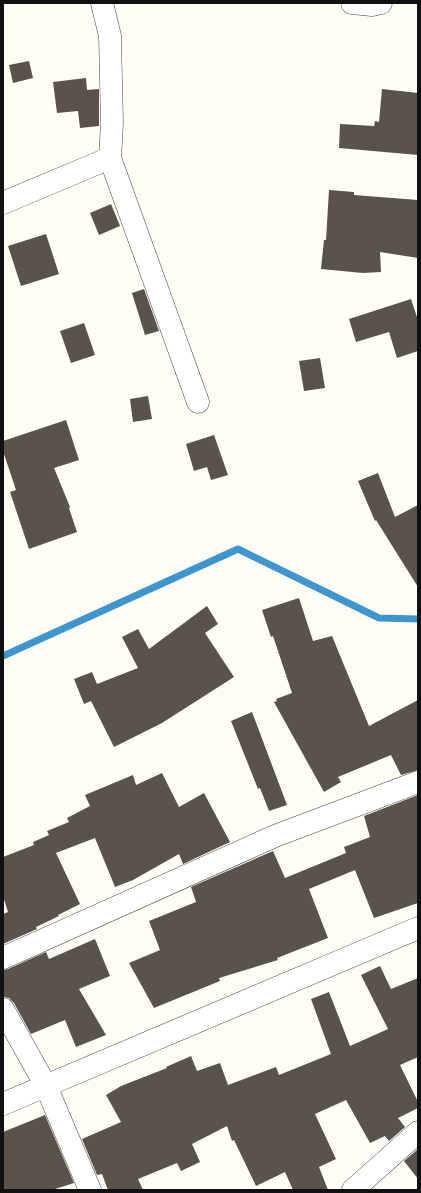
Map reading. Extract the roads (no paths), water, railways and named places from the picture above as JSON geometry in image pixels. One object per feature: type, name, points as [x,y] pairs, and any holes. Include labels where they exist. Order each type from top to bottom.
[{"type":"street","points":[[102,3],[110,36],[112,124],[110,158],[198,402]]},
{"type":"street","points":[[352,3],[372,5],[381,3]]},
{"type":"street","points":[[3,202],[110,158]]},
{"type":"street","points":[[3,958],[275,836],[418,782]]},
{"type":"street","points":[[3,1104],[418,928]]},
{"type":"street","points":[[3,1009],[46,1086],[90,1190]]},
{"type":"street","points":[[353,1190],[418,1132]]},
{"type":"waterway","points":[[3,656],[238,549],[379,618],[418,619]]}]
